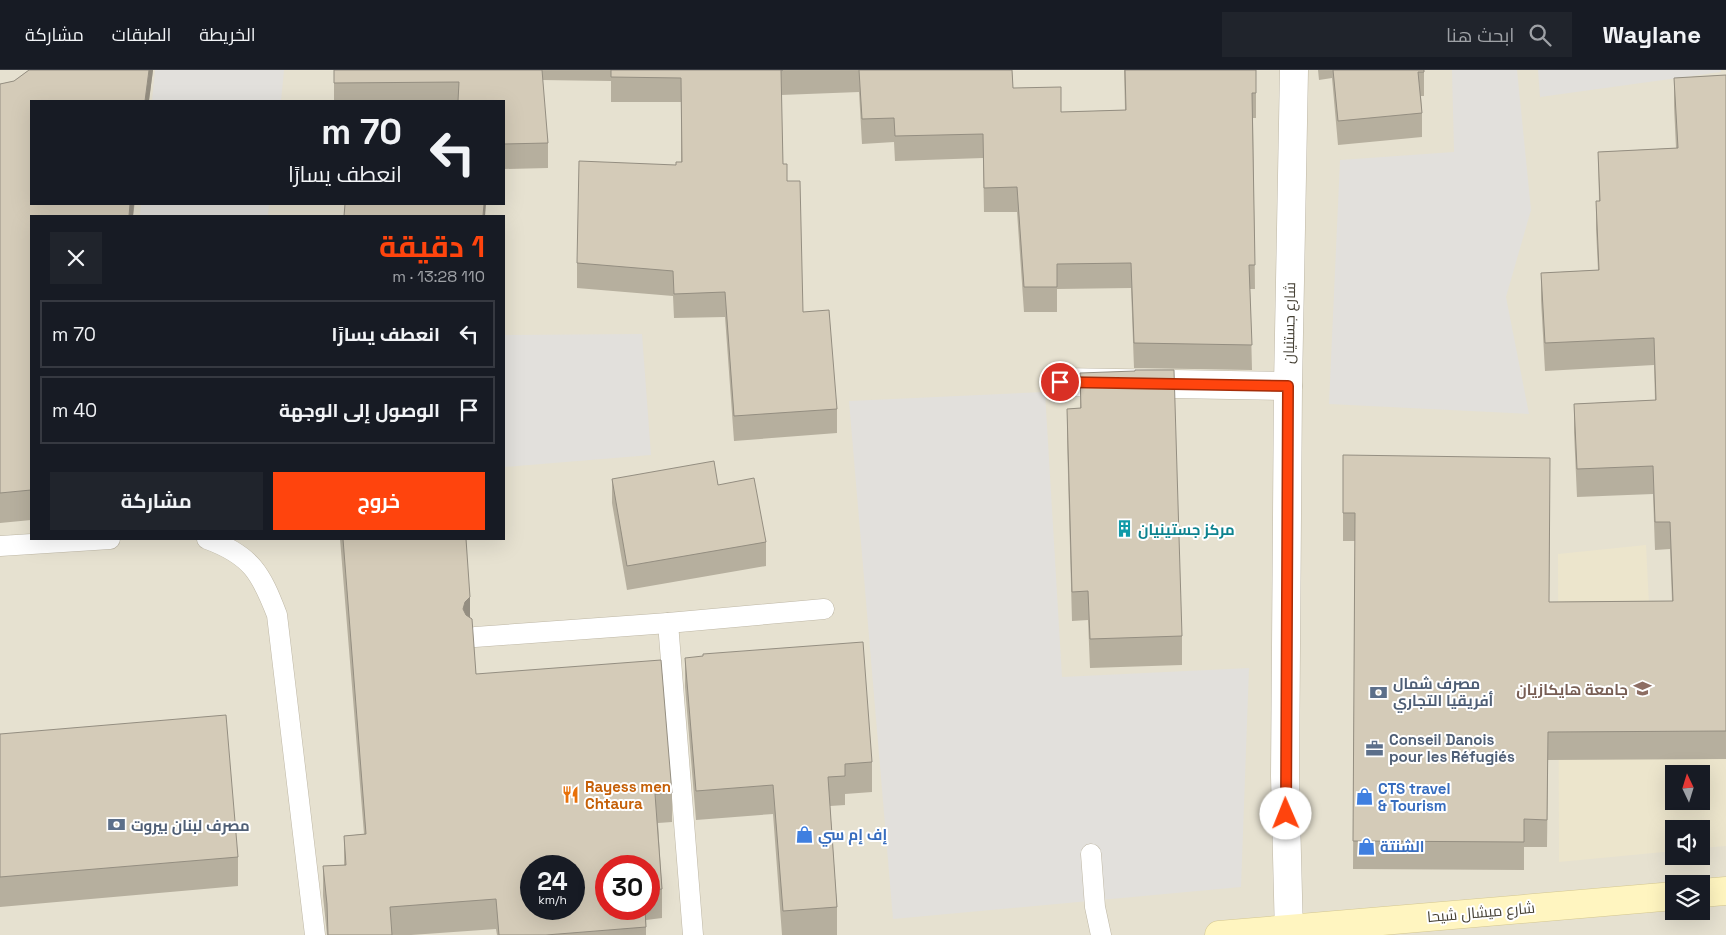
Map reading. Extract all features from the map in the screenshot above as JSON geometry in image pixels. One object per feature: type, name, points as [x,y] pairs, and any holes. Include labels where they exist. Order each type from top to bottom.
[{"type":"main road","points":[[1710,892],[1726,891]]},
{"type":"main road","name":"شارع ميشال شيحا","points":[[1219,935],[1289,932],[1665,897]]},
{"type":"street","name":"شارع جستنيان","points":[[1289,932],[1285,776],[1288,386],[1294,70]]},
{"type":"street","points":[[1060,382],[1288,386]]},
{"type":"lane","points":[[0,546],[94,540]]},
{"type":"lane","points":[[210,540],[224,545],[242,556],[257,570],[268,591],[277,615],[315,935]]},
{"type":"lane","points":[[475,637],[668,624],[824,609]]},
{"type":"lane","points":[[668,624],[693,935]]},
{"type":"lane","points":[[1091,854],[1095,907],[1101,935]]},
{"type":"shaded area","points":[[0,70],[1726,70],[1726,935],[0,935]]},
{"type":"shaded area","points":[[155,70],[284,70],[281,100],[152,100]]},
{"type":"shaded area","points":[[1452,70],[1517,70],[1531,210],[1506,297],[1529,414],[1329,404],[1340,160],[1454,152]]},
{"type":"shaded area","points":[[1538,70],[1721,70],[1721,72],[1540,97]]},
{"type":"shaded area","points":[[141,205],[269,205],[268,215],[140,215]]},
{"type":"shaded area","points":[[642,334],[651,455],[505,467],[505,335]]},
{"type":"shaded area","points":[[1045,392],[1062,677],[1249,668],[1241,887],[893,919],[849,401]]},
{"type":"shaded area","name":"جامعة هايكازيان","points":[[1646,545],[1649,604],[1726,601],[1726,846],[1710,847],[1710,820],[1665,820],[1665,852],[1559,862],[1558,554]]},
{"type":"building","points":[[29,70],[149,70],[145,100],[30,100],[30,205],[130,205],[129,215],[30,215],[30,490],[0,493],[0,84],[14,81]]},
{"type":"building","points":[[334,70],[542,70],[548,143],[505,144],[505,100],[458,100],[459,82],[334,83]]},
{"type":"building","points":[[611,70],[781,70],[783,164],[787,164],[787,181],[800,181],[803,312],[829,310],[837,409],[734,416],[725,292],[674,294],[673,271],[577,263],[579,161],[676,165],[676,162],[682,162],[681,78],[611,77]]},
{"type":"building","points":[[859,70],[1012,70],[1013,88],[1061,87],[1061,112],[1126,110],[1125,70],[1256,70],[1256,93],[1252,93],[1255,265],[1249,265],[1252,345],[1134,343],[1131,263],[1057,264],[1057,287],[1024,287],[1017,187],[984,188],[983,134],[895,136],[894,118],[862,119]]},
{"type":"building","points":[[1333,70],[1424,70],[1424,72],[1418,72],[1422,113],[1338,121]]},
{"type":"building","points":[[1726,75],[1726,731],[1548,732],[1547,820],[1524,819],[1524,842],[1353,841],[1355,513],[1343,513],[1343,455],[1550,458],[1549,602],[1673,601],[1670,522],[1655,522],[1653,466],[1577,469],[1574,404],[1656,400],[1654,338],[1545,343],[1541,273],[1599,270],[1596,201],[1600,201],[1598,152],[1678,148],[1674,78]]},
{"type":"building","points":[[345,205],[484,205],[483,215],[344,215]]},
{"type":"building","name":"مركز جستينيان","points":[[1174,370],[1182,636],[1090,639],[1088,591],[1072,592],[1067,409],[1081,408],[1080,373]]},
{"type":"building","points":[[714,461],[718,485],[754,478],[766,542],[627,566],[612,479]]},
{"type":"building","points":[[343,540],[466,540],[470,597],[465,602],[463,609],[466,615],[472,619],[476,674],[661,660],[672,793],[655,794],[659,855],[595,855],[595,920],[646,920],[646,927],[546,935],[499,935],[496,899],[390,907],[392,935],[328,935],[323,866],[346,865],[344,836],[366,834]]},
{"type":"building","points":[[863,642],[872,762],[845,764],[845,776],[828,777],[837,907],[783,911],[773,785],[696,791],[685,658],[703,656],[703,654]]},
{"type":"building","name":"مصرف لبنان بيروت","points":[[226,715],[238,857],[0,877],[0,734]]},
{"type":"building","points":[[660,862],[662,889],[660,889]]},
{"type":"place","name":"مركز جستينيان","points":[[1124,529]]},
{"type":"place","name":"جامعة هايكازيان","points":[[1642,689]]},
{"type":"place","name":"مصرف شمال أفريقيا التجاري","points":[[1379,692]]},
{"type":"place","name":"Conseil Danois pour les Réfugiés","points":[[1375,748]]},
{"type":"place","name":"Rayess men Chtaura","points":[[571,795]]},
{"type":"place","name":"CTS travel & Tourism","points":[[1364,797]]},
{"type":"place","name":"مصرف لبنان بيروت","points":[[117,825]]},
{"type":"place","name":"إف إم سي","points":[[804,834]]},
{"type":"place","name":"الشنتة","points":[[1366,846]]},
{"type":"route","points":[[1060,382],[1288,386],[1286,814]]}]
